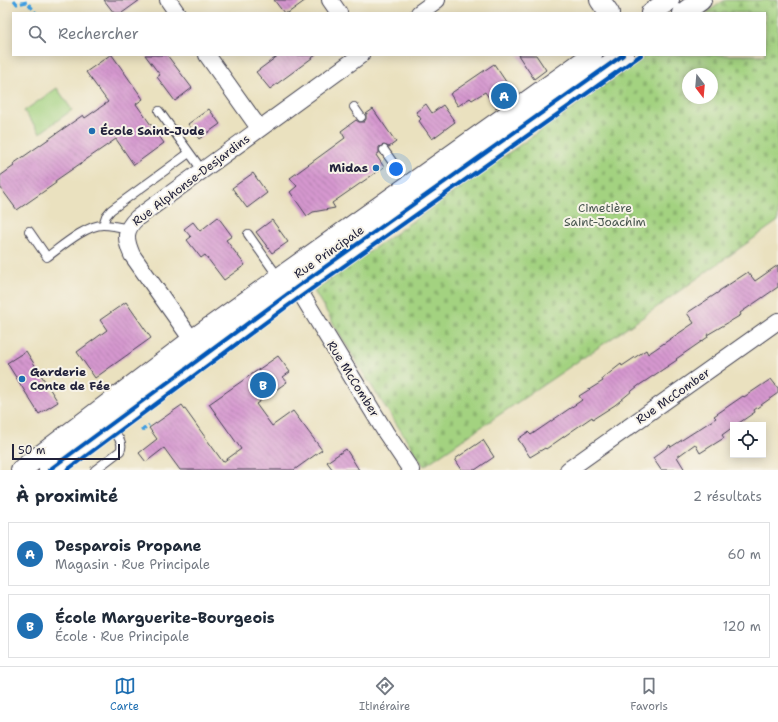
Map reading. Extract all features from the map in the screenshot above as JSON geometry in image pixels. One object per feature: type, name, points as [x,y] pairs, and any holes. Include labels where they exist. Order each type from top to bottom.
[{"type":"street","points":[[168,0],[176,12]]},
{"type":"street","points":[[330,0],[338,12]]},
{"type":"street","points":[[420,12],[438,0]]},
{"type":"street","points":[[600,0],[608,12]]},
{"type":"street","points":[[652,12],[669,0]]},
{"type":"street","points":[[684,12],[701,0]]},
{"type":"street","points":[[208,56],[259,128]]},
{"type":"street","name":"Rue Alphonse-Desjardins","points":[[192,340],[132,254],[126,238],[128,229],[137,218],[360,56]]},
{"type":"street","name":"Rue Principale","points":[[20,470],[192,340],[591,56]]},
{"type":"street","name":"Rue Principale","points":[[49,470],[297,287],[622,56]]},
{"type":"street","name":"Rue McComber","points":[[297,287],[390,439],[411,470]]},
{"type":"street","name":"Rue McComber","points":[[568,470],[778,321]]},
{"type":"street","points":[[186,369],[193,351],[194,345],[192,340]]},
{"type":"lane","points":[[354,108],[361,117]]},
{"type":"lane","points":[[159,111],[202,170]]},
{"type":"lane","points":[[384,150],[396,167]]},
{"type":"lane","points":[[103,225],[106,216],[111,210],[189,153]]},
{"type":"lane","points":[[29,231],[47,257],[76,236],[90,229],[103,225],[128,229]]},
{"type":"lane","points":[[248,234],[279,278]]},
{"type":"lane","points":[[95,470],[122,448],[121,442],[109,426]]},
{"type":"green space","name":"Cimetière Saint-Joachim","points":[[725,0],[778,0],[778,221],[643,317],[424,466],[367,379],[314,291],[646,56],[766,56],[766,12],[707,12]]},
{"type":"green space","points":[[57,88],[72,110],[40,133],[24,111]]},
{"type":"building","points":[[104,0],[140,0],[123,12],[113,12]]},
{"type":"building","points":[[274,0],[306,0],[289,12],[283,12]]},
{"type":"building","points":[[109,56],[113,56],[143,99],[136,104],[164,143],[134,165],[116,139],[55,181],[56,183],[17,210],[0,187],[0,176],[14,166],[13,164],[83,115],[85,118],[108,102],[86,72]]},
{"type":"building","points":[[146,56],[168,56],[192,88],[175,101],[157,77],[160,75]]},
{"type":"building","points":[[278,56],[315,56],[270,89],[256,72]]},
{"type":"building","points":[[519,56],[537,56],[546,70],[534,79]]},
{"type":"building","points":[[494,64],[515,95],[496,108],[485,92],[472,100],[470,98],[458,106],[450,94]]},
{"type":"building","points":[[426,104],[432,113],[443,105],[455,122],[432,139],[419,121],[421,119],[416,112]]},
{"type":"building","points":[[209,109],[220,124],[199,139],[188,124]]},
{"type":"building","points":[[373,109],[396,142],[389,147],[384,145],[379,147],[379,153],[376,155],[384,167],[332,203],[335,208],[313,212],[307,216],[290,192],[297,186],[290,178],[345,138],[341,131],[356,120],[359,122],[364,122],[366,119],[366,114]]},
{"type":"building","points":[[253,173],[267,193],[247,208],[232,188]]},
{"type":"building","points":[[218,217],[232,236],[226,240],[245,265],[224,280],[205,255],[201,258],[187,240],[191,237],[184,229],[193,222],[200,231]]},
{"type":"building","points":[[272,220],[288,242],[272,253],[256,232]]},
{"type":"building","points":[[778,265],[778,287],[740,313],[741,315],[707,335],[708,337],[638,386],[615,405],[593,419],[592,417],[546,449],[545,448],[530,457],[518,439],[528,432],[531,435],[582,400],[579,396],[603,381],[602,379],[621,364],[622,366],[646,350],[648,354],[694,323],[687,313],[719,291],[748,272],[755,281]]},
{"type":"building","points":[[126,302],[151,338],[95,378],[77,352],[107,330],[100,320]]},
{"type":"building","points":[[26,351],[58,402],[39,414],[7,363]]},
{"type":"building","points":[[278,356],[290,372],[283,377],[287,382],[256,404],[272,426],[293,411],[322,450],[294,470],[180,470],[164,448],[146,462],[139,453],[157,439],[149,428],[182,405],[223,462],[241,449],[209,404]]},
{"type":"building","points":[[771,379],[778,388],[778,393],[754,410],[755,412],[740,422],[730,422],[730,429],[722,435],[724,438],[700,453],[695,444],[677,457],[685,470],[661,470],[653,458],[670,445],[671,447],[716,418],[714,416],[743,396],[744,397]]},
{"type":"building","points":[[483,440],[494,457],[475,470],[462,470],[455,459]]},
{"type":"building","points":[[346,449],[359,470],[333,470],[327,462]]},
{"type":"marked path","points":[[14,0],[17,4],[27,2],[35,12]]},
{"type":"marked path","points":[[141,431],[149,425]]},
{"type":"cycle path","points":[[49,470],[297,287],[622,56]]},
{"type":"cycle path","points":[[67,470],[289,305],[640,56]]},
{"type":"place","name":"Desparois Propane","points":[[504,96]]},
{"type":"place","name":"École Saint-Jude","points":[[92,131]]},
{"type":"place","name":"Midas","points":[[376,168]]},
{"type":"place","name":"Garderie Conte de Fée","points":[[22,379]]},
{"type":"place","name":"École Marguerite-Bourgeois","points":[[263,385]]}]
